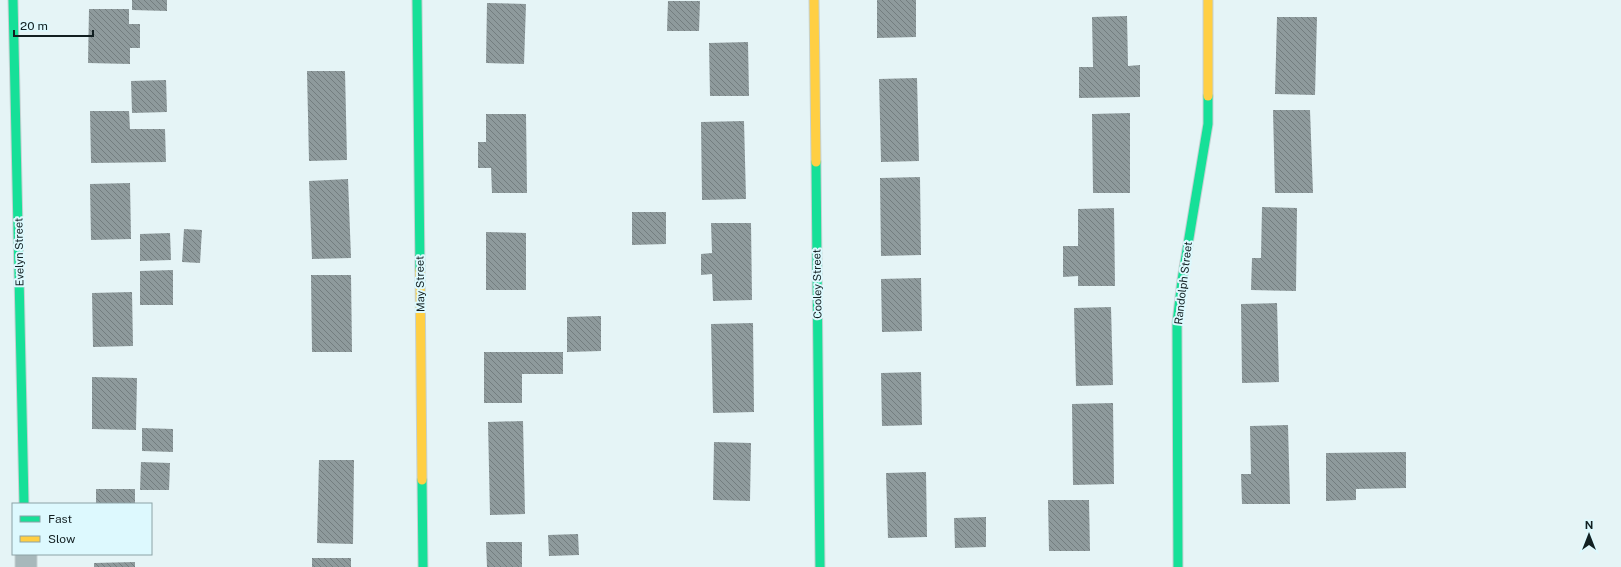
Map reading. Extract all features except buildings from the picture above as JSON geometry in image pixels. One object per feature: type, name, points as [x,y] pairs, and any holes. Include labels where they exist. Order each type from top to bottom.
[{"type":"street","name":"Evelyn Street","points":[[13,0],[24,503]]},
{"type":"street","name":"May Street","points":[[417,0],[423,567]]},
{"type":"street","name":"Cooley Street","points":[[814,0],[820,567]]},
{"type":"street","name":"Randolph Street","points":[[1178,567],[1177,323],[1182,280],[1208,124],[1208,0]]},
{"type":"street","points":[[26,555],[26,567]]},
{"type":"traffic: fast","points":[[13,0],[24,503]]},
{"type":"traffic: fast","points":[[417,0],[420,270]]},
{"type":"traffic: fast","points":[[1178,567],[1177,323],[1182,280],[1208,124],[1208,96]]},
{"type":"traffic: fast","points":[[816,162],[820,567]]},
{"type":"traffic: fast","points":[[422,480],[423,567]]},
{"type":"traffic: slow","points":[[814,0],[816,162]]},
{"type":"traffic: slow","points":[[1208,0],[1208,96]]},
{"type":"traffic: slow","points":[[420,270],[422,480]]}]
